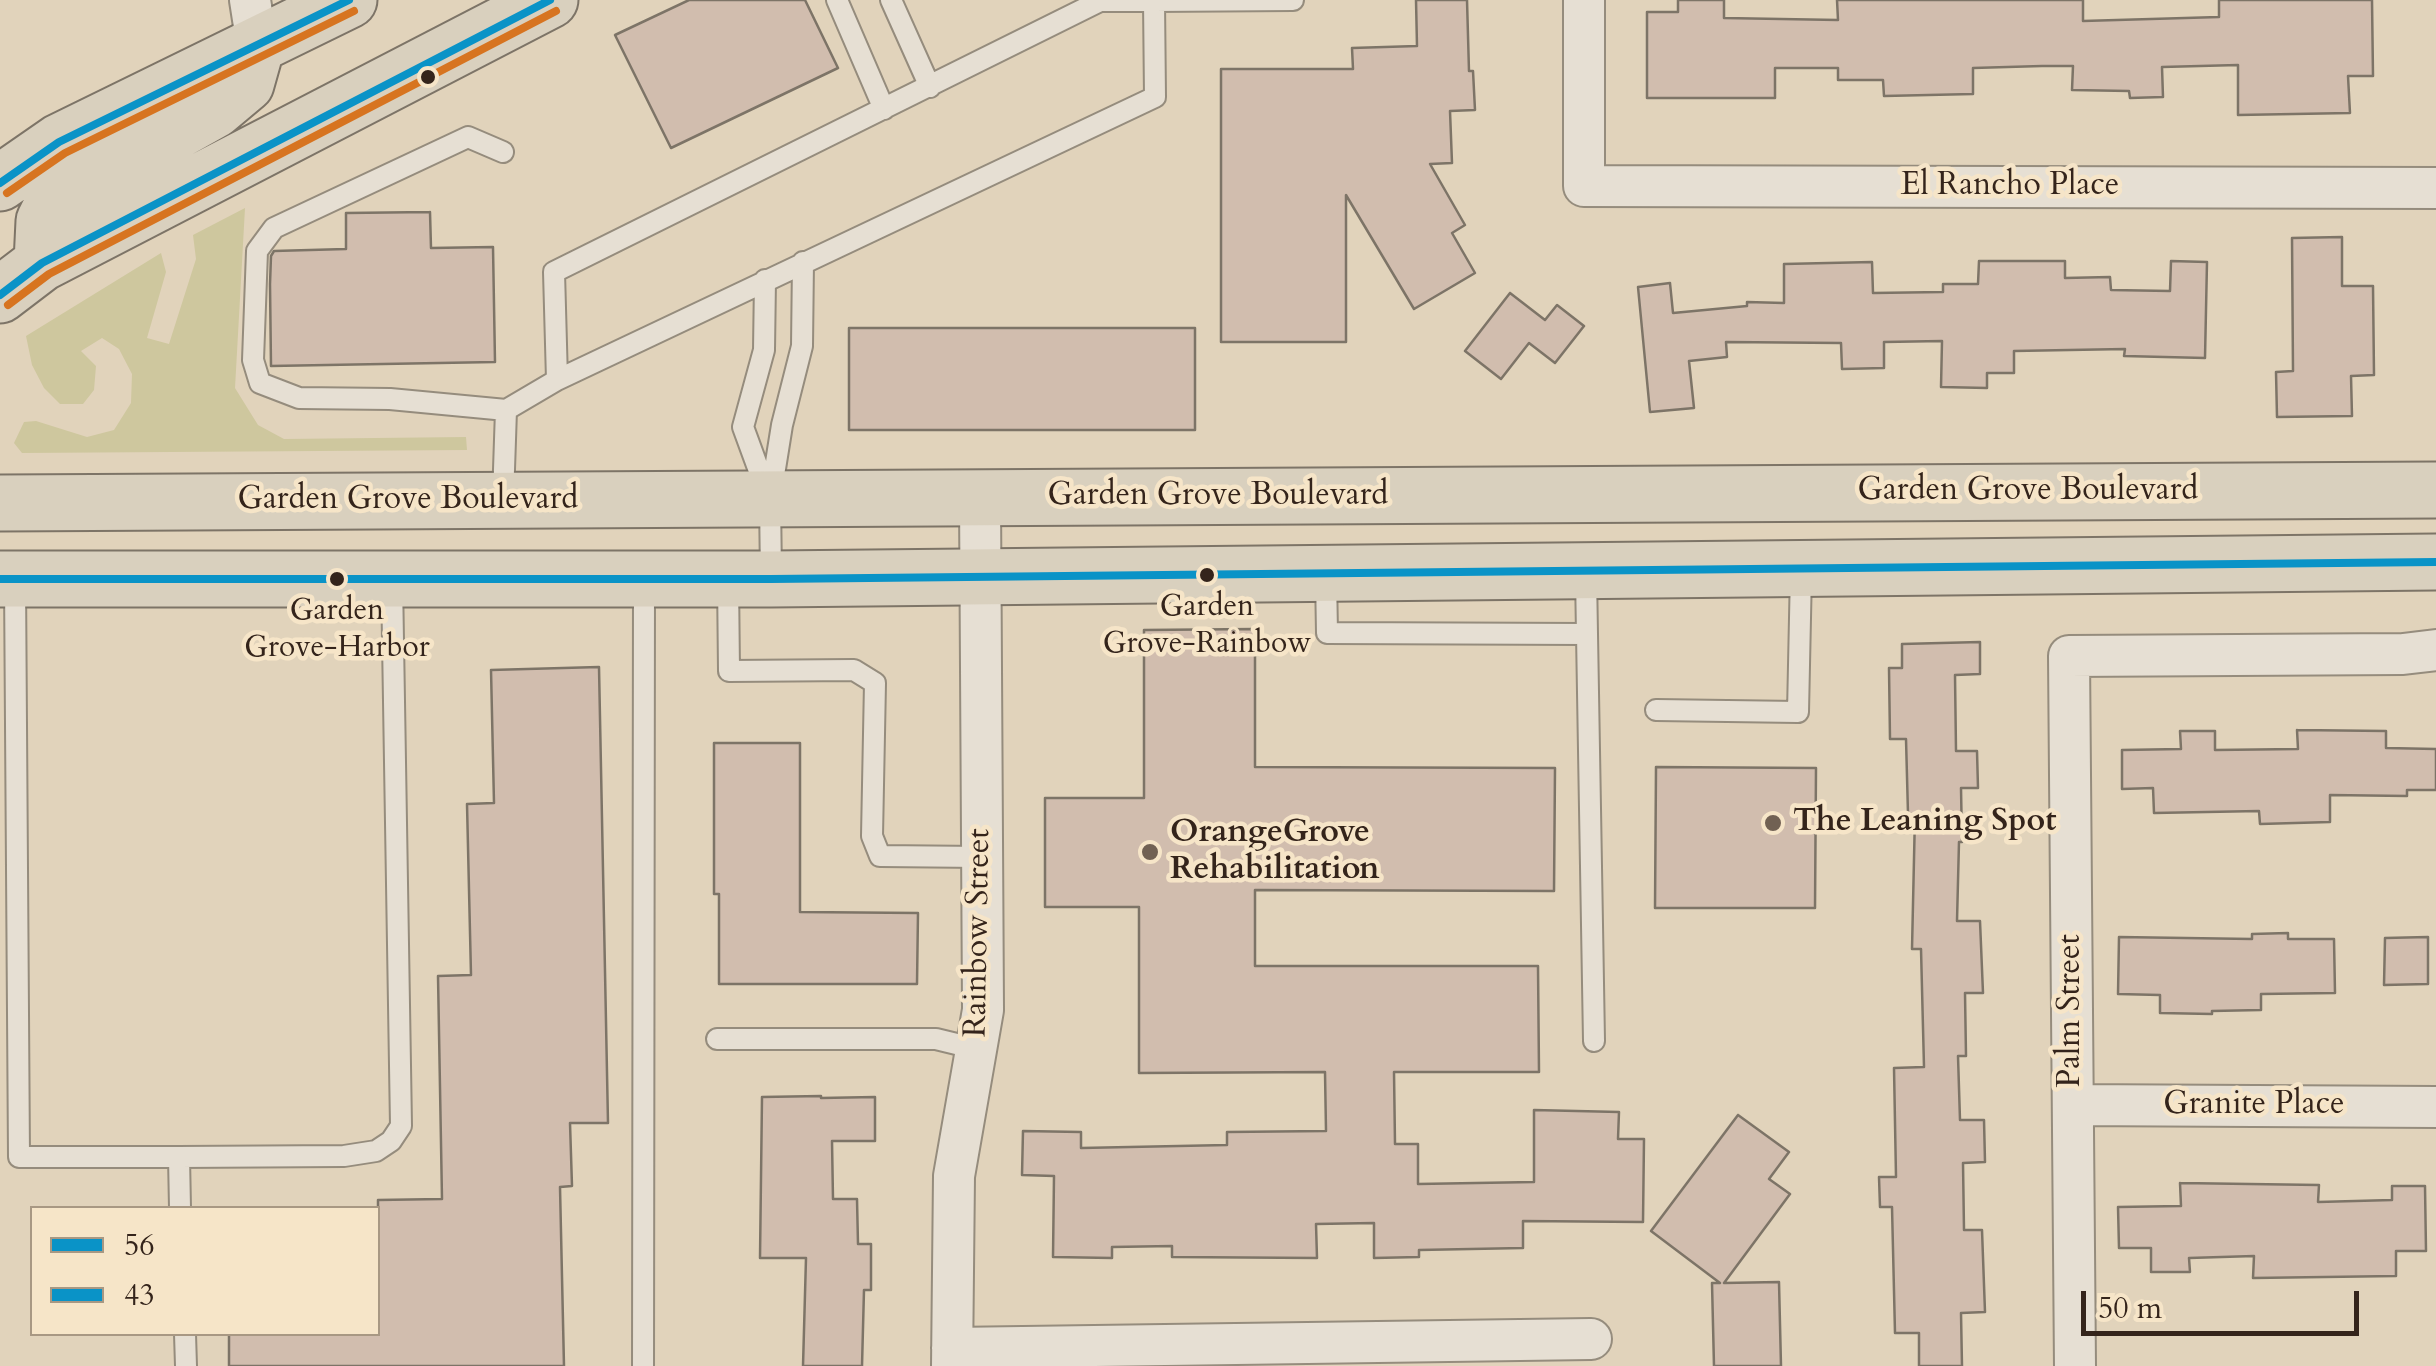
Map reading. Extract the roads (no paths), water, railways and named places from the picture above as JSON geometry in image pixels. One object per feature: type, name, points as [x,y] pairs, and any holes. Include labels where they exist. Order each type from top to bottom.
[{"type":"main road","points":[[0,184],[60,142],[253,22],[348,0]]},
{"type":"main road","points":[[21,279],[550,0]]},
{"type":"main road","points":[[21,279],[50,207],[79,186],[215,110],[246,84],[253,22]]},
{"type":"main road","name":"Garden Grove Boulevard","points":[[0,503],[2436,490]]},
{"type":"main road","points":[[392,578],[404,548],[419,536],[543,523],[554,511],[529,500]]},
{"type":"main road","points":[[8,579],[750,580],[2436,562]]},
{"type":"street","name":"El Rancho Place","points":[[1584,0],[1584,186],[2436,188]]},
{"type":"street","name":"Rainbow Street","points":[[952,1357],[954,1176],[984,1010],[980,498]]},
{"type":"street","name":"Palm Street","points":[[2075,1366],[2069,656],[2403,654],[2436,650]]},
{"type":"street","name":"Granite Place","points":[[2073,1106],[2436,1107]]},
{"type":"street","points":[[952,1357],[1590,1339]]},
{"type":"lane","points":[[837,0],[884,109]]},
{"type":"lane","points":[[891,0],[930,87]]},
{"type":"lane","points":[[557,380],[554,272],[1100,1],[1293,0]]},
{"type":"lane","points":[[503,152],[468,137],[274,228],[256,251],[253,360],[260,384],[299,398],[390,399],[506,410],[557,380],[1155,96],[1154,1]]},
{"type":"lane","points":[[803,262],[802,346],[730,672],[854,670],[875,682],[872,836],[880,856],[982,857]]},
{"type":"lane","points":[[764,280],[764,350],[743,427],[770,500]]},
{"type":"lane","points":[[506,410],[529,500]]},
{"type":"lane","points":[[1656,710],[1798,712],[1801,570]]},
{"type":"lane","points":[[1586,572],[1594,1040]]},
{"type":"lane","points":[[1326,574],[1327,633],[1587,634]]},
{"type":"lane","points":[[8,579],[19,1157],[179,1158],[344,1156],[376,1151],[391,1141],[400,1126],[392,578]]},
{"type":"lane","points":[[643,1366],[644,580]]},
{"type":"lane","points":[[716,1039],[936,1039],[977,1048]]},
{"type":"lane","points":[[179,1158],[180,1206]]},
{"type":"lane","points":[[184,1336],[186,1366]]},
{"type":"place","name":"Garden Grove-Rainbow","points":[[1207,575]]},
{"type":"place","name":"Garden Grove-Harbor","points":[[337,579]]},
{"type":"place","name":"The Leaning Spot","points":[[1773,823]]},
{"type":"place","name":"OrangeGrove Rehabilitation","points":[[1150,852]]}]
